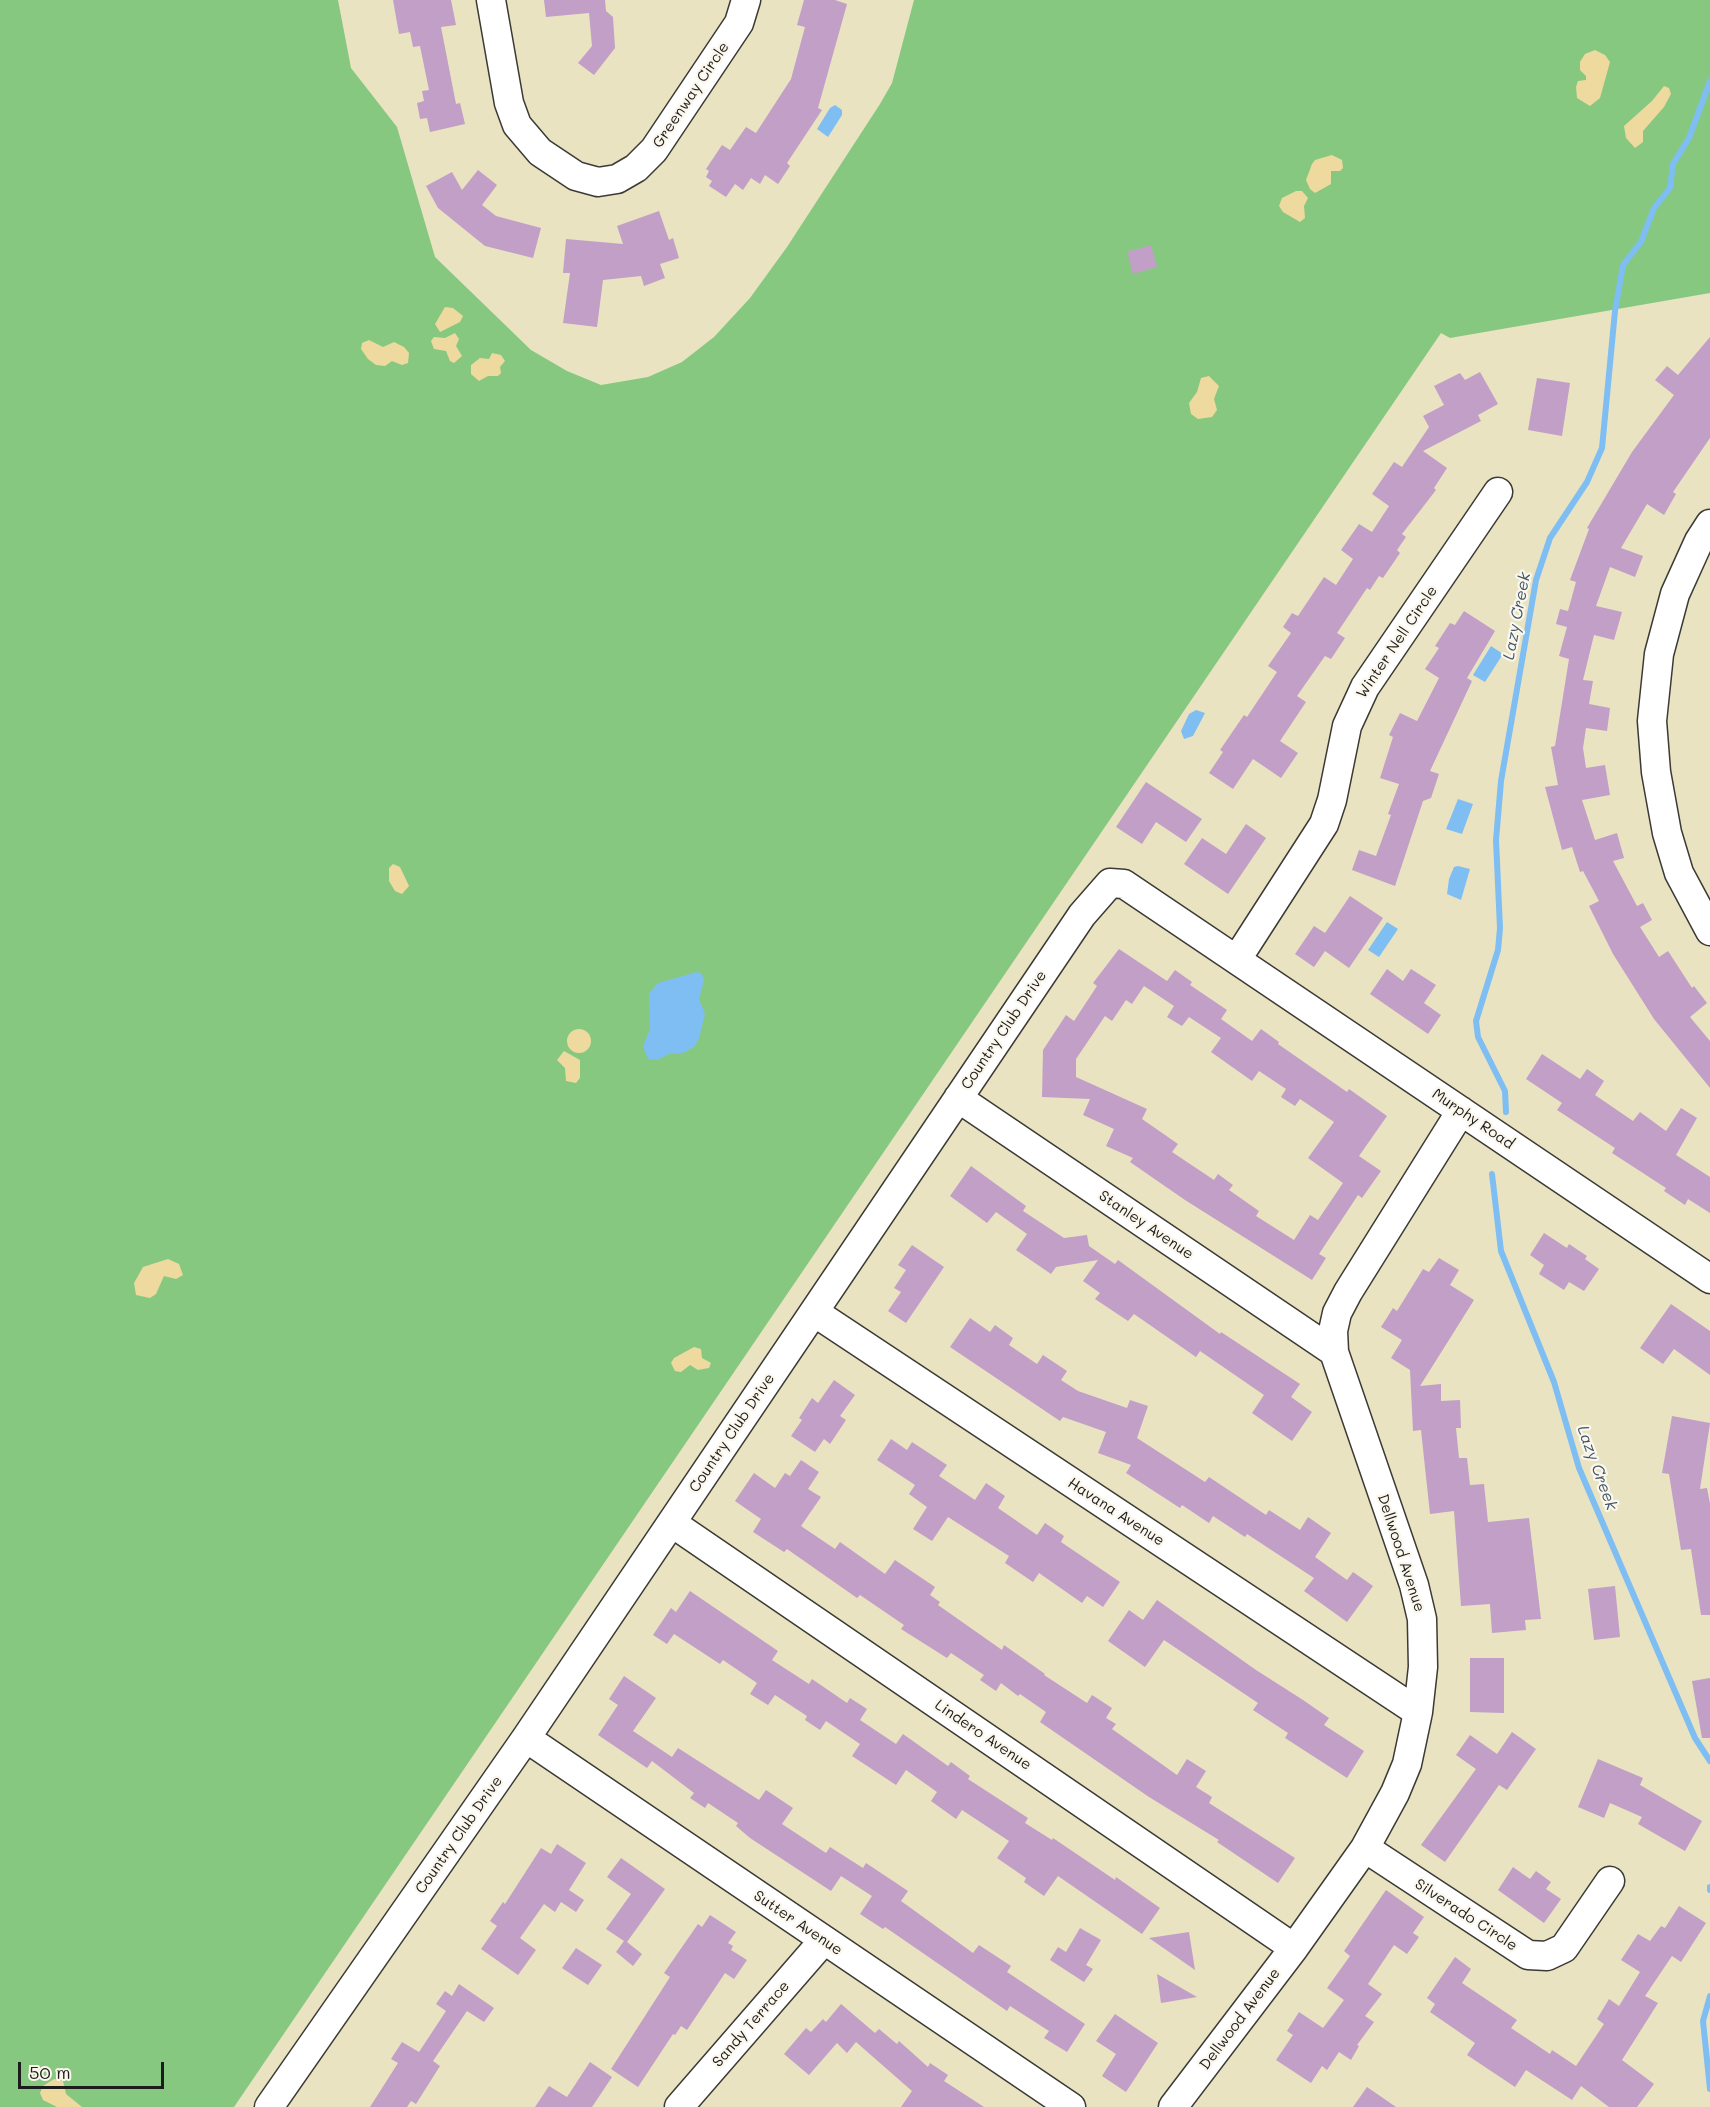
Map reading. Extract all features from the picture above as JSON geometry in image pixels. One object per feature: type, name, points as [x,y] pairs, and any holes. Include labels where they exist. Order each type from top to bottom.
[{"type":"street","name":"Greenway Circle","points":[[491,0],[509,103],[517,125],[540,152],[576,176],[598,182],[617,179],[654,150],[739,23],[746,0]]},
{"type":"street","name":"Winter Nell Circle","points":[[1237,959],[1324,824],[1332,800],[1347,726],[1360,697],[1498,492]]},
{"type":"street","points":[[1710,524],[1699,541],[1675,594],[1659,654],[1652,721],[1656,772],[1667,833],[1679,873],[1710,931]]},
{"type":"street","name":"Country Club Drive","points":[[269,2107],[526,1738],[1082,915],[1110,883],[1124,884],[1237,959]]},
{"type":"street","name":"Murphy Road","points":[[1237,959],[1710,1279]]},
{"type":"street","name":"Stanley Avenue","points":[[958,1098],[1334,1352]]},
{"type":"street","name":"Dellwood Avenue","points":[[1173,2107],[1294,1948],[1365,1848],[1403,1773],[1419,1712],[1423,1667],[1422,1619],[1414,1585],[1334,1352],[1335,1322],[1348,1292],[1461,1111]]},
{"type":"street","name":"Havana Avenue","points":[[814,1312],[1419,1712]]},
{"type":"street","name":"Lindero Avenue","points":[[672,1523],[1294,1948]]},
{"type":"street","name":"Sutter Avenue","points":[[526,1738],[1071,2107]]},
{"type":"street","name":"Silverado Circle","points":[[1365,1848],[1528,1955],[1547,1956],[1564,1948],[1610,1881]]},
{"type":"street","name":"Sandy Terrace","points":[[679,2107],[824,1940]]},
{"type":"green space","points":[[0,0],[338,0],[351,68],[397,127],[435,257],[531,350],[567,371],[601,385],[648,377],[682,362],[714,337],[750,298],[787,247],[892,83],[914,0],[1710,0],[1710,293],[1450,338],[1441,333],[234,2107],[0,2107]]},
{"type":"sand","points":[[1595,50],[1605,55],[1610,62],[1600,98],[1590,106],[1577,98],[1576,87],[1578,81],[1586,80],[1586,76],[1580,70],[1580,62],[1585,54]]},
{"type":"sand","points":[[1664,86],[1669,88],[1671,94],[1664,107],[1643,131],[1643,142],[1635,148],[1626,138],[1624,126],[1652,101]]},
{"type":"sand","points":[[1332,155],[1342,160],[1343,168],[1340,171],[1331,171],[1331,184],[1315,193],[1310,189],[1306,180],[1312,164],[1315,160]]},
{"type":"sand","points":[[1296,191],[1302,191],[1308,198],[1304,206],[1305,218],[1300,222],[1283,212],[1279,206],[1282,198]]},
{"type":"sand","points":[[445,307],[453,308],[463,316],[460,322],[440,332],[435,324]]},
{"type":"sand","points":[[455,333],[459,339],[456,346],[462,356],[454,363],[450,361],[446,351],[434,349],[431,341],[434,337],[445,338]]},
{"type":"sand","points":[[369,340],[383,347],[394,342],[404,347],[409,353],[408,363],[402,365],[392,361],[385,366],[376,365],[361,349],[362,343]]},
{"type":"sand","points":[[492,353],[501,355],[505,361],[500,367],[501,373],[479,381],[471,374],[471,365],[480,358],[489,359]]},
{"type":"sand","points":[[1209,376],[1219,386],[1214,399],[1217,410],[1212,417],[1198,419],[1191,414],[1189,403],[1197,392],[1201,378]]},
{"type":"sand","points":[[393,864],[400,867],[409,886],[402,894],[395,891],[389,881],[389,868]]},
{"type":"sand","points":[[579,1029],[588,1032],[591,1041],[588,1050],[579,1053],[570,1050],[567,1041],[570,1032]]},
{"type":"sand","points":[[564,1051],[580,1060],[580,1078],[576,1083],[566,1081],[565,1068],[557,1060]]},
{"type":"sand","points":[[168,1259],[179,1264],[183,1275],[176,1279],[164,1276],[156,1294],[150,1298],[136,1295],[134,1283],[143,1267]]},
{"type":"sand","points":[[694,1347],[701,1349],[702,1358],[711,1363],[709,1368],[698,1370],[690,1365],[681,1372],[675,1371],[671,1363],[674,1358]]},
{"type":"sand","points":[[54,2079],[63,2081],[66,2094],[82,2107],[57,2107],[43,2100],[40,2093],[43,2086]]},
{"type":"water","points":[[835,105],[842,110],[842,115],[828,137],[817,129],[830,108]]},
{"type":"water","points":[[1491,646],[1503,654],[1485,682],[1473,675]]},
{"type":"water","points":[[1196,710],[1205,713],[1193,736],[1184,739],[1181,731],[1189,714]]},
{"type":"water","points":[[1458,799],[1473,804],[1462,834],[1446,829]]},
{"type":"water","points":[[1454,867],[1470,869],[1461,900],[1447,894],[1449,879]]},
{"type":"water","points":[[1387,922],[1398,929],[1379,957],[1368,950]]},
{"type":"water","points":[[697,972],[701,973],[704,980],[699,999],[705,1014],[699,1039],[694,1047],[683,1053],[669,1054],[657,1060],[648,1059],[643,1046],[650,1029],[649,993],[658,983]]},
{"type":"building","points":[[393,0],[451,0],[456,25],[441,27],[456,104],[460,103],[465,124],[430,132],[427,118],[420,119],[417,103],[424,101],[422,91],[429,90],[420,46],[413,47],[410,32],[399,34]]},
{"type":"building","points":[[544,0],[605,0],[606,11],[613,17],[615,48],[594,75],[578,63],[592,46],[589,13],[546,17]]},
{"type":"building","points":[[804,0],[835,0],[847,4],[818,108],[822,110],[787,163],[790,166],[778,184],[765,175],[760,184],[751,178],[743,190],[735,184],[726,197],[709,186],[712,181],[706,177],[709,171],[706,169],[722,145],[730,150],[746,127],[756,133],[791,79],[805,27],[797,25]]},
{"type":"building","points":[[478,170],[497,185],[482,205],[496,216],[541,228],[533,258],[485,246],[438,208],[426,186],[452,172],[462,190]]},
{"type":"building","points":[[659,211],[669,240],[673,238],[679,258],[660,264],[665,278],[644,286],[641,276],[603,280],[597,327],[563,323],[570,273],[563,273],[566,239],[623,244],[617,226]]},
{"type":"building","points":[[1151,245],[1157,267],[1133,274],[1127,252]]},
{"type":"building","points":[[1710,337],[1710,438],[1673,492],[1676,494],[1664,515],[1647,504],[1621,548],[1643,556],[1635,577],[1610,567],[1596,606],[1622,612],[1614,640],[1594,635],[1583,680],[1593,681],[1589,704],[1610,708],[1607,731],[1586,728],[1583,748],[1586,768],[1605,765],[1610,795],[1582,800],[1595,840],[1617,833],[1624,858],[1613,861],[1637,906],[1643,903],[1652,920],[1640,927],[1659,957],[1668,951],[1692,988],[1694,986],[1707,1003],[1690,1017],[1710,1041],[1710,1088],[1654,1019],[1613,954],[1589,906],[1599,901],[1583,871],[1580,872],[1572,847],[1562,850],[1545,787],[1558,785],[1551,747],[1555,746],[1569,659],[1559,656],[1567,627],[1556,624],[1560,609],[1568,611],[1576,582],[1570,580],[1589,529],[1587,528],[1632,452],[1674,395],[1655,380],[1667,366],[1678,375]]},
{"type":"building","points":[[1480,372],[1498,404],[1478,415],[1481,421],[1423,451],[1447,468],[1434,488],[1436,490],[1402,534],[1406,537],[1397,550],[1400,553],[1383,578],[1379,576],[1370,590],[1367,588],[1337,633],[1345,638],[1331,659],[1325,656],[1297,696],[1306,702],[1280,741],[1298,753],[1281,778],[1253,759],[1233,789],[1209,773],[1223,752],[1220,750],[1244,715],[1247,717],[1277,672],[1268,666],[1291,633],[1283,627],[1292,613],[1298,616],[1324,577],[1336,585],[1353,559],[1341,550],[1359,524],[1372,532],[1389,506],[1372,494],[1394,462],[1402,467],[1429,427],[1423,416],[1444,405],[1434,386],[1460,373],[1465,380]]},
{"type":"building","points":[[1537,378],[1570,383],[1562,436],[1528,430]]},
{"type":"building","points":[[1464,611],[1495,631],[1467,678],[1472,681],[1430,771],[1439,774],[1431,798],[1423,801],[1395,886],[1352,870],[1359,850],[1376,856],[1391,815],[1388,814],[1399,784],[1380,778],[1393,737],[1389,735],[1400,713],[1417,721],[1439,678],[1425,669],[1439,648],[1435,646],[1450,623],[1455,625]]},
{"type":"building","points":[[1146,782],[1202,819],[1186,842],[1156,822],[1142,844],[1116,827]]},
{"type":"building","points":[[1246,824],[1266,838],[1228,894],[1184,864],[1202,838],[1226,854]]},
{"type":"building","points":[[1350,896],[1383,918],[1349,968],[1325,951],[1314,967],[1295,954],[1314,926],[1325,933]]},
{"type":"building","points":[[1119,949],[1167,981],[1175,970],[1192,982],[1190,985],[1227,1010],[1221,1019],[1252,1041],[1261,1029],[1279,1042],[1278,1044],[1347,1092],[1349,1089],[1387,1116],[1359,1156],[1381,1171],[1362,1198],[1358,1195],[1319,1254],[1326,1258],[1312,1280],[1185,1200],[1130,1162],[1133,1158],[1106,1146],[1114,1129],[1083,1115],[1090,1099],[1042,1097],[1043,1050],[1066,1015],[1074,1021],[1097,986],[1093,983]],"holes":[[[1144,986],[1174,1006],[1167,1017],[1182,1026],[1189,1017],[1221,1038],[1211,1052],[1252,1081],[1259,1071],[1286,1089],[1281,1097],[1295,1106],[1300,1099],[1334,1122],[1308,1158],[1343,1183],[1318,1220],[1310,1215],[1294,1240],[1256,1216],[1259,1211],[1229,1190],[1233,1185],[1218,1174],[1214,1180],[1172,1152],[1178,1144],[1142,1119],[1147,1109],[1076,1077],[1076,1059],[1105,1016],[1112,1021],[1126,1000],[1132,1004]]]},
{"type":"building","points":[[1387,969],[1403,981],[1411,969],[1436,985],[1424,1003],[1441,1015],[1428,1034],[1370,994]]},
{"type":"building","points":[[1542,1054],[1580,1079],[1587,1069],[1604,1081],[1595,1095],[1633,1121],[1640,1112],[1666,1131],[1681,1108],[1697,1118],[1676,1155],[1710,1177],[1710,1213],[1688,1199],[1685,1205],[1664,1191],[1666,1188],[1612,1153],[1615,1148],[1557,1110],[1562,1103],[1526,1079]]},
{"type":"building","points":[[971,1166],[1026,1206],[1023,1211],[1064,1238],[1087,1235],[1089,1246],[1115,1264],[1118,1260],[1220,1334],[1221,1332],[1300,1384],[1291,1397],[1312,1412],[1292,1441],[1252,1413],[1264,1395],[1200,1351],[1196,1357],[1134,1314],[1128,1321],[1095,1299],[1100,1293],[1083,1281],[1098,1260],[1056,1267],[1051,1274],[1016,1250],[1027,1234],[996,1212],[987,1223],[950,1196]]},
{"type":"building","points":[[1544,1233],[1567,1248],[1569,1244],[1587,1256],[1585,1259],[1599,1269],[1584,1291],[1569,1282],[1564,1290],[1539,1274],[1544,1265],[1530,1255]]},
{"type":"building","points":[[912,1245],[944,1267],[906,1323],[888,1311],[901,1292],[894,1288],[906,1270],[898,1265]]},
{"type":"building","points":[[1439,1258],[1459,1270],[1450,1285],[1474,1300],[1420,1386],[1441,1384],[1441,1401],[1460,1400],[1461,1428],[1456,1428],[1459,1458],[1467,1458],[1470,1485],[1484,1484],[1488,1522],[1529,1518],[1541,1619],[1525,1620],[1526,1630],[1492,1633],[1490,1604],[1461,1606],[1454,1511],[1430,1514],[1421,1430],[1413,1431],[1410,1370],[1391,1358],[1402,1340],[1381,1327],[1393,1308],[1397,1311],[1423,1269],[1429,1272]]},
{"type":"building","points":[[1671,1304],[1710,1331],[1710,1375],[1674,1349],[1663,1364],[1640,1348]]},
{"type":"building","points":[[970,1318],[990,1332],[995,1325],[1013,1338],[1009,1345],[1037,1364],[1043,1355],[1067,1371],[1061,1380],[1078,1391],[1127,1408],[1130,1400],[1148,1406],[1137,1438],[1205,1482],[1209,1477],[1266,1515],[1269,1510],[1300,1530],[1308,1517],[1331,1533],[1315,1557],[1347,1580],[1353,1572],[1373,1586],[1347,1622],[1304,1591],[1314,1578],[1247,1534],[1245,1537],[1213,1516],[1209,1523],[1182,1505],[1180,1508],[1126,1473],[1131,1465],[1098,1453],[1106,1432],[1063,1417],[1060,1421],[950,1347]]},
{"type":"building","points":[[834,1380],[855,1395],[840,1416],[846,1420],[830,1444],[824,1439],[815,1452],[791,1436],[802,1420],[799,1418],[812,1398],[818,1403]]},
{"type":"building","points":[[1672,1416],[1710,1423],[1700,1489],[1707,1488],[1710,1504],[1710,1615],[1701,1615],[1691,1549],[1681,1550],[1669,1474],[1662,1473]]},
{"type":"building","points":[[891,1439],[907,1450],[912,1442],[947,1465],[939,1476],[975,1500],[986,1483],[1005,1496],[998,1508],[1037,1535],[1045,1523],[1064,1536],[1061,1542],[1120,1582],[1103,1607],[1087,1596],[1082,1603],[1039,1573],[1033,1582],[1005,1563],[1009,1556],[948,1517],[932,1541],[913,1529],[927,1507],[909,1494],[915,1485],[877,1460]]},
{"type":"building","points":[[801,1460],[819,1472],[808,1489],[821,1497],[801,1526],[835,1549],[840,1542],[885,1574],[895,1560],[935,1587],[930,1595],[940,1602],[938,1605],[1002,1650],[1004,1645],[1087,1703],[1092,1695],[1112,1708],[1106,1718],[1116,1724],[1112,1729],[1177,1775],[1187,1759],[1206,1771],[1196,1787],[1212,1797],[1209,1803],[1295,1858],[1278,1883],[1217,1842],[1219,1840],[1149,1797],[1040,1722],[1046,1712],[1020,1694],[1018,1696],[1001,1683],[996,1691],[980,1680],[984,1675],[951,1653],[947,1658],[901,1629],[904,1625],[860,1595],[857,1598],[787,1549],[784,1552],[753,1532],[761,1519],[735,1501],[754,1473],[775,1488],[785,1473],[790,1476]]},
{"type":"building","points":[[1615,1586],[1620,1637],[1594,1640],[1588,1589]]},
{"type":"building","points":[[690,1591],[778,1651],[772,1660],[809,1684],[812,1679],[847,1703],[850,1698],[867,1709],[860,1720],[896,1744],[903,1734],[948,1766],[951,1762],[970,1776],[968,1779],[1028,1818],[1025,1823],[1052,1840],[1053,1838],[1115,1880],[1116,1877],[1160,1908],[1142,1934],[1058,1876],[1044,1896],[1024,1882],[1026,1878],[997,1858],[1009,1841],[962,1810],[956,1819],[931,1801],[937,1792],[906,1770],[896,1785],[852,1756],[860,1744],[826,1721],[820,1730],[805,1720],[807,1716],[775,1695],[768,1705],[750,1694],[757,1683],[723,1660],[720,1664],[674,1634],[667,1644],[653,1635],[671,1608],[676,1612]]},
{"type":"building","points":[[1157,1600],[1329,1718],[1324,1725],[1364,1751],[1347,1778],[1285,1738],[1288,1733],[1253,1710],[1258,1703],[1164,1640],[1145,1667],[1108,1641],[1129,1610],[1143,1620]]},
{"type":"building","points":[[1470,1658],[1504,1658],[1504,1713],[1470,1712]]},
{"type":"building","points":[[624,1676],[656,1698],[633,1731],[672,1757],[678,1748],[759,1800],[766,1790],[793,1808],[782,1824],[826,1853],[830,1847],[863,1868],[866,1863],[908,1891],[901,1901],[973,1953],[979,1945],[1011,1966],[1007,1972],[1085,2024],[1067,2052],[1044,2038],[1049,2031],[1010,2006],[1007,2011],[885,1927],[883,1929],[860,1914],[872,1896],[841,1876],[831,1891],[750,1838],[736,1826],[738,1823],[708,1803],[705,1808],[690,1798],[694,1793],[652,1761],[647,1768],[598,1735],[618,1705],[609,1699]]},
{"type":"building","points":[[1710,1678],[1710,1738],[1702,1738],[1692,1681]]},
{"type":"building","points":[[1512,1732],[1536,1749],[1507,1790],[1499,1785],[1445,1862],[1421,1845],[1476,1769],[1456,1755],[1470,1735],[1497,1754]]},
{"type":"building","points":[[1598,1759],[1643,1778],[1640,1785],[1702,1821],[1685,1851],[1638,1824],[1642,1817],[1610,1803],[1604,1818],[1578,1807]]},
{"type":"building","points":[[557,1844],[586,1863],[569,1890],[584,1900],[576,1912],[561,1902],[555,1912],[544,1904],[520,1938],[536,1950],[518,1975],[481,1949],[497,1926],[490,1921],[503,1902],[505,1904],[541,1848],[551,1854]]},
{"type":"building","points":[[621,1858],[665,1889],[627,1942],[642,1954],[633,1966],[616,1952],[624,1941],[606,1929],[631,1894],[607,1877]]},
{"type":"building","points":[[1513,1867],[1530,1879],[1536,1871],[1551,1882],[1546,1889],[1561,1899],[1544,1923],[1498,1890]]},
{"type":"building","points":[[1386,1890],[1424,1917],[1413,1933],[1419,1937],[1407,1954],[1394,1945],[1368,1984],[1382,1994],[1365,2016],[1374,2022],[1357,2045],[1359,2046],[1351,2060],[1339,2052],[1327,2070],[1322,2066],[1311,2083],[1276,2060],[1293,2035],[1287,2031],[1299,2012],[1323,2028],[1344,2000],[1327,1988],[1350,1956],[1344,1951]]},
{"type":"building","points":[[1679,1906],[1706,1923],[1681,1962],[1672,1956],[1645,1996],[1658,2003],[1622,2060],[1654,2084],[1637,2107],[1609,2107],[1581,2086],[1572,2100],[1526,2070],[1515,2087],[1467,2055],[1475,2043],[1430,2012],[1435,2004],[1427,1998],[1455,1957],[1471,1969],[1462,1983],[1517,2020],[1511,2028],[1550,2054],[1552,2050],[1576,2066],[1604,2024],[1597,2019],[1609,1999],[1619,2006],[1640,1972],[1621,1960],[1638,1934],[1650,1941],[1661,1926],[1665,1928]]},
{"type":"building","points":[[710,1915],[736,1932],[728,1943],[733,1946],[731,1950],[747,1960],[734,1979],[725,1973],[687,2030],[681,2026],[675,2035],[673,2034],[638,2087],[611,2069],[670,1977],[664,1973],[698,1924],[702,1927]]},
{"type":"building","points":[[1080,1928],[1101,1940],[1086,1965],[1093,1969],[1084,1982],[1050,1960],[1058,1947],[1066,1952]]},
{"type":"building","points":[[1189,1932],[1195,1970],[1149,1938]]},
{"type":"building","points":[[576,1948],[602,1965],[588,1985],[562,1968]]},
{"type":"building","points":[[1157,1974],[1197,1997],[1161,2003]]},
{"type":"building","points":[[459,1984],[494,2008],[484,2022],[467,2011],[433,2061],[440,2066],[416,2104],[411,2101],[407,2107],[370,2107],[398,2063],[391,2059],[402,2042],[419,2052],[446,2011],[436,2004],[445,1991],[452,1996]]},
{"type":"building","points":[[841,2004],[875,2033],[879,2029],[897,2044],[899,2041],[928,2067],[930,2063],[948,2075],[944,2081],[984,2107],[901,2107],[912,2091],[856,2042],[847,2053],[837,2043],[809,2075],[784,2054],[806,2028],[811,2032],[823,2019],[826,2022]]},
{"type":"building","points":[[1115,2014],[1158,2043],[1126,2092],[1102,2076],[1116,2054],[1096,2041]]},
{"type":"building","points":[[590,2062],[612,2077],[592,2107],[535,2107],[549,2086],[567,2097]]},
{"type":"building","points":[[1367,2087],[1396,2107],[1353,2107]]},
{"type":"waterway","name":"Lazy Creek","points":[[1506,1112],[1505,1091],[1478,1037],[1476,1021],[1498,950],[1500,928],[1496,840],[1501,781],[1536,580],[1550,538],[1587,482],[1602,448],[1615,311],[1623,265],[1641,242],[1654,208],[1670,188],[1673,164],[1689,138],[1710,81]]},
{"type":"waterway","name":"Lazy Creek","points":[[1492,1174],[1501,1251],[1554,1382],[1579,1468],[1695,1738],[1710,1761]]},
{"type":"waterway","name":"Lazy Creek","points":[[1710,1996],[1703,2021],[1710,2089]]}]
